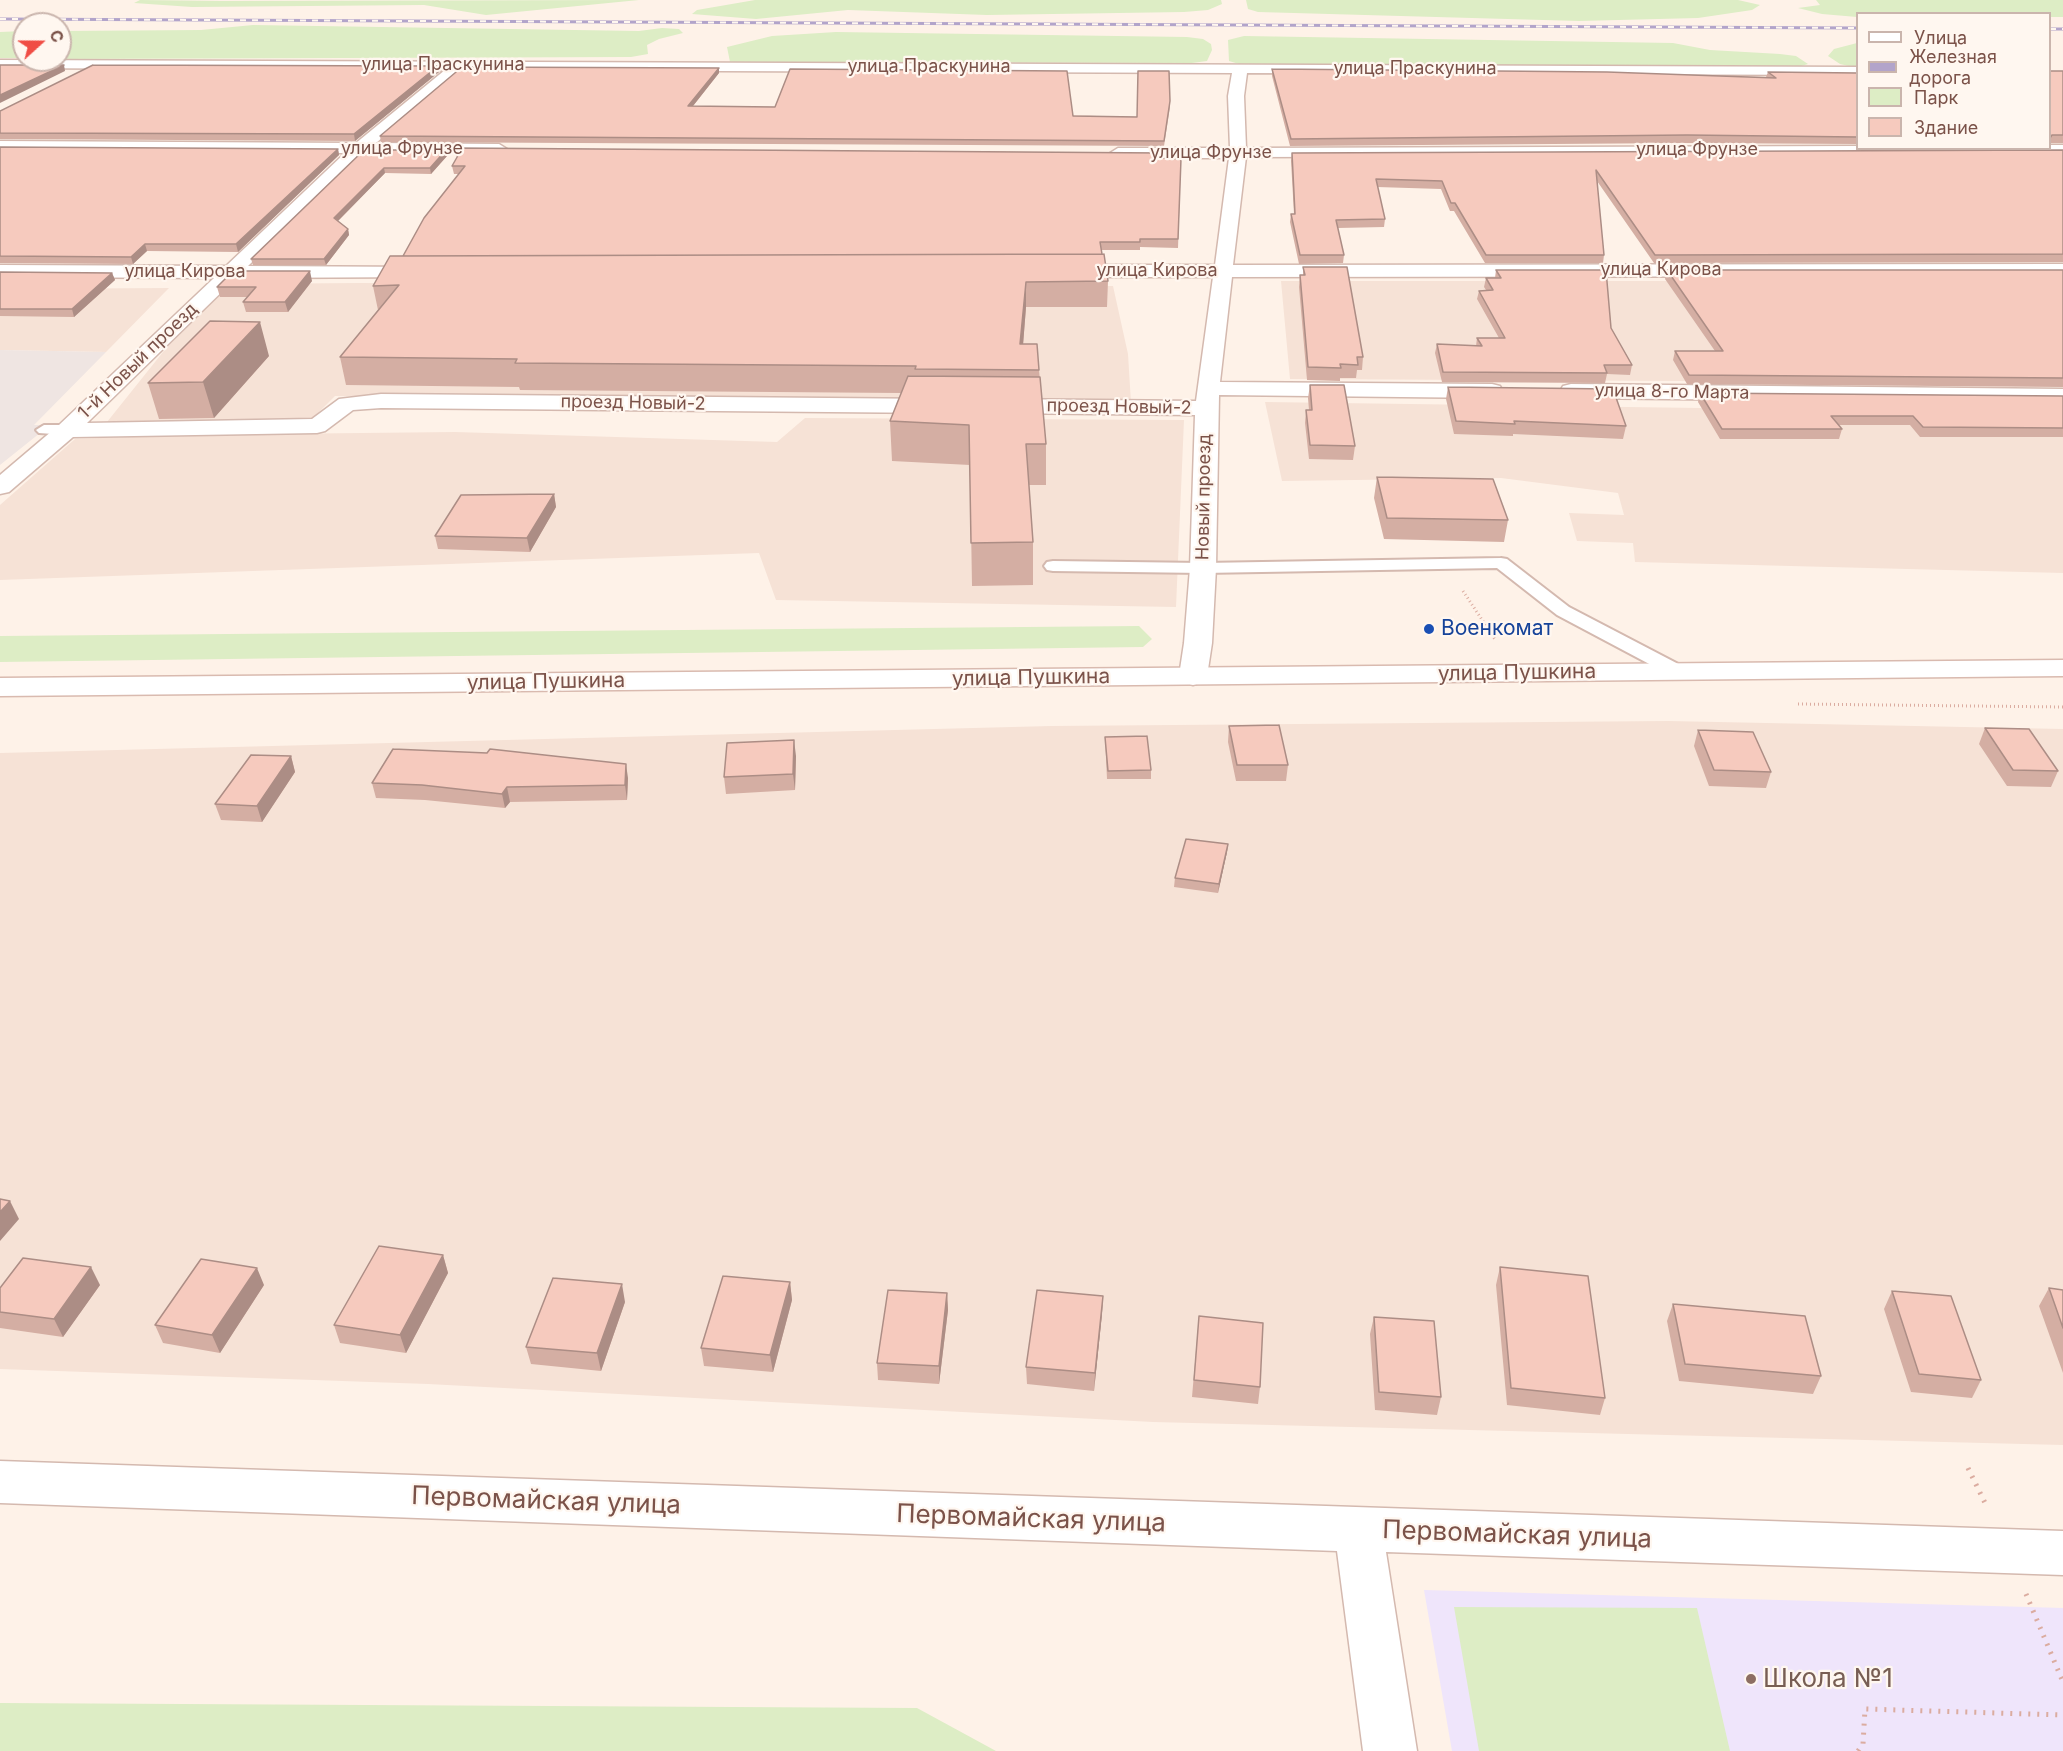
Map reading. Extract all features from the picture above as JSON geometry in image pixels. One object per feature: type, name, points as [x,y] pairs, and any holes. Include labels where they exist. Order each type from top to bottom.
[{"type":"street","name":"улица Праскунина","points":[[0,64],[1856,71]]},
{"type":"street","name":"1-й Новый проезд","points":[[0,487],[67,430],[359,149],[461,64]]},
{"type":"street","points":[[61,81],[91,65]]},
{"type":"street","name":"Новый проезд","points":[[1193,676],[1198,643],[1203,568],[1208,398],[1238,154],[1236,96],[1240,68]]},
{"type":"street","name":"улица Фрунзе","points":[[0,146],[513,150]]},
{"type":"street","name":"улица Фрунзе","points":[[1096,153],[2063,150]]},
{"type":"street","name":"улица Кирова","points":[[1043,271],[2063,270]]},
{"type":"street","name":"улица Кирова","points":[[0,271],[445,273]]},
{"type":"street","points":[[1208,398],[1518,391]]},
{"type":"street","name":"улица 8-го Марта","points":[[1553,391],[2063,396]]},
{"type":"street","name":"проезд Новый-2","points":[[67,430],[317,426],[347,404],[381,400],[973,406],[1208,398]]},
{"type":"street","name":"улица Пушкина","points":[[0,687],[2063,668]]},
{"type":"street","name":"Первомайская улица","points":[[0,1482],[1358,1530],[2063,1552]]},
{"type":"street","points":[[1358,1530],[1390,1751]]},
{"type":"lane","points":[[44,430],[67,430]]},
{"type":"lane","points":[[1053,566],[1203,568],[1501,563],[1563,611],[1677,671]]},
{"type":"path","points":[[1858,1751],[1863,1744],[1865,1709],[2063,1715]]},
{"type":"shaded area","points":[[1281,281],[1980,281],[2063,383],[1290,379]]},
{"type":"shaded area","points":[[231,284],[1113,286],[1128,354],[1131,403],[335,396],[310,421],[107,422],[167,347]]},
{"type":"shaded area","points":[[169,288],[106,352],[0,350],[0,289]]},
{"type":"shaded area","points":[[0,350],[106,352],[34,425],[50,425],[0,465]]},
{"type":"shaded area","points":[[1265,402],[2063,413],[2063,573],[1635,562],[1633,543],[1577,541],[1569,513],[1624,515],[1618,493],[1501,478],[1282,481]]},
{"type":"shaded area","points":[[805,418],[1184,420],[1176,607],[776,600],[759,553],[0,580],[0,505],[75,439],[176,435],[455,432],[777,442]]},
{"type":"shaded area","points":[[1668,721],[2063,729],[2063,1445],[1153,1422],[428,1384],[0,1369],[0,753],[1051,726]]},
{"type":"shaded area","name":"Школа №1","points":[[1424,1590],[2063,1608],[2063,1751],[1452,1751]]},
{"type":"green space","points":[[140,0],[639,0],[486,15],[424,5],[192,7],[134,3]]},
{"type":"green space","points":[[755,0],[1221,0],[1222,4],[1208,10],[1184,12],[987,15],[848,10],[756,19],[692,14],[697,10]]},
{"type":"green space","points":[[1246,0],[1738,0],[1760,5],[1752,10],[1698,18],[1579,21],[1258,12],[1248,9]]},
{"type":"green space","points":[[1816,0],[2063,0],[2063,17],[2051,17],[2051,12],[1856,12],[1856,17],[1822,14],[1798,8],[1820,5]]},
{"type":"green space","points":[[253,25],[639,31],[662,28],[679,29],[683,33],[659,39],[647,45],[648,54],[631,57],[72,59],[72,31],[201,30]]},
{"type":"green space","points":[[0,32],[12,32],[12,58],[0,58]]},
{"type":"green space","points":[[836,32],[1187,37],[1203,39],[1211,44],[1212,50],[1207,61],[1192,63],[730,62],[727,47],[772,36]]},
{"type":"green space","points":[[1244,36],[1673,43],[1710,50],[1796,56],[1808,64],[1798,67],[1239,64],[1229,61],[1228,40]]},
{"type":"green space","points":[[1856,43],[1856,68],[1840,64],[1828,56],[1834,49]]},
{"type":"green space","points":[[1139,626],[1152,639],[1143,647],[0,662],[0,636]]},
{"type":"green space","points":[[1454,1607],[1697,1608],[1730,1751],[1479,1751]]},
{"type":"green space","points":[[0,1703],[917,1708],[996,1751],[0,1751]]},
{"type":"building","points":[[0,65],[12,65],[12,72],[49,72],[0,95]]},
{"type":"building","points":[[93,65],[438,66],[354,134],[0,133],[0,111]]},
{"type":"building","points":[[462,67],[719,68],[688,106],[775,107],[790,69],[1067,71],[1073,116],[1137,117],[1138,71],[1169,71],[1170,101],[1164,141],[380,136]]},
{"type":"building","points":[[1272,69],[1607,72],[1776,78],[1768,72],[1856,73],[1856,137],[1687,135],[1291,139]]},
{"type":"building","points":[[2051,71],[2063,71],[2063,135],[2051,136]]},
{"type":"building","points":[[0,147],[338,149],[236,244],[145,244],[131,257],[0,256]]},
{"type":"building","points":[[455,148],[1162,153],[1161,158],[1181,159],[1178,239],[1100,242],[1102,254],[403,256],[424,218],[465,166],[452,166],[460,152]]},
{"type":"building","points":[[364,150],[446,150],[430,168],[384,168],[334,218],[348,229],[324,259],[251,259]]},
{"type":"building","points":[[2063,150],[2063,254],[1655,255],[1596,170],[1604,255],[1486,255],[1455,203],[1451,203],[1442,181],[1376,179],[1385,219],[1336,220],[1344,255],[1300,255],[1291,214],[1295,214],[1292,153]]},
{"type":"building","points":[[1104,254],[1108,281],[1026,282],[1020,344],[1037,344],[1039,370],[915,369],[916,366],[515,363],[517,359],[340,357],[399,285],[373,286],[390,256]]},
{"type":"building","points":[[1303,267],[1347,267],[1363,357],[1357,357],[1358,365],[1340,364],[1341,368],[1308,367],[1300,275],[1305,275]]},
{"type":"building","points":[[1496,270],[1606,270],[1611,328],[1632,365],[1604,365],[1607,373],[1443,372],[1437,344],[1482,346],[1477,338],[1505,338],[1479,291],[1493,290],[1486,278],[1501,278]]},
{"type":"building","points":[[1667,270],[2063,270],[2063,378],[1689,375],[1675,351],[1723,351]]},
{"type":"building","points":[[233,271],[310,271],[285,302],[243,302],[256,287],[217,287]]},
{"type":"building","points":[[0,272],[112,273],[72,309],[0,309]]},
{"type":"building","points":[[210,321],[260,322],[203,382],[148,383]]},
{"type":"building","points":[[908,376],[1040,377],[1046,444],[1026,444],[1033,542],[971,543],[969,425],[890,421]]},
{"type":"building","points":[[1310,385],[1344,385],[1355,446],[1310,445],[1306,410],[1312,410]]},
{"type":"building","points":[[1448,387],[1613,389],[1626,426],[1456,421]]},
{"type":"building","points":[[1700,393],[2063,396],[2063,428],[1923,427],[1913,416],[1831,416],[1842,429],[1722,429]]},
{"type":"building","points":[[1377,477],[1493,479],[1508,520],[1387,518]]},
{"type":"building","points":[[554,494],[527,538],[435,536],[461,495]]},
{"type":"building","points":[[1279,725],[1288,765],[1237,765],[1229,726]]},
{"type":"building","points":[[1985,728],[2029,729],[2058,771],[2013,770]]},
{"type":"building","points":[[1698,730],[1753,732],[1771,772],[1714,770]]},
{"type":"building","points":[[1147,736],[1151,770],[1108,771],[1105,737]]},
{"type":"building","points":[[794,740],[793,774],[724,777],[727,743]]},
{"type":"building","points":[[393,749],[487,753],[490,749],[626,764],[625,785],[507,787],[502,794],[422,785],[372,783]]},
{"type":"building","points":[[251,755],[291,756],[257,806],[215,804]]},
{"type":"building","points":[[1186,839],[1228,844],[1219,884],[1175,878]]},
{"type":"building","points":[[0,1199],[10,1201],[0,1212]]},
{"type":"building","points":[[379,1246],[443,1255],[400,1335],[334,1325]]},
{"type":"building","points":[[23,1258],[91,1267],[54,1319],[0,1312],[0,1288]]},
{"type":"building","points":[[201,1259],[257,1268],[212,1335],[155,1325]]},
{"type":"building","points":[[1500,1267],[1588,1276],[1605,1398],[1511,1388]]},
{"type":"building","points":[[723,1276],[790,1282],[770,1355],[701,1348]]},
{"type":"building","points":[[553,1278],[622,1284],[597,1353],[526,1347]]},
{"type":"building","points":[[2049,1288],[2063,1290],[2063,1328]]},
{"type":"building","points":[[888,1290],[947,1293],[939,1366],[877,1363]]},
{"type":"building","points":[[1037,1290],[1103,1296],[1095,1373],[1026,1367]]},
{"type":"building","points":[[1892,1291],[1951,1296],[1981,1380],[1919,1374]]},
{"type":"building","points":[[1673,1304],[1805,1316],[1821,1376],[1685,1364]]},
{"type":"building","points":[[1199,1316],[1263,1323],[1260,1387],[1194,1380]]},
{"type":"building","points":[[1374,1317],[1434,1321],[1441,1397],[1379,1392]]},
{"type":"railway","points":[[0,19],[1856,28]]},
{"type":"railway","points":[[2051,29],[2063,29]]},
{"type":"place","name":"Военкомат","points":[[1429,629]]},
{"type":"place","name":"Школа №1","points":[[1751,1679]]}]
